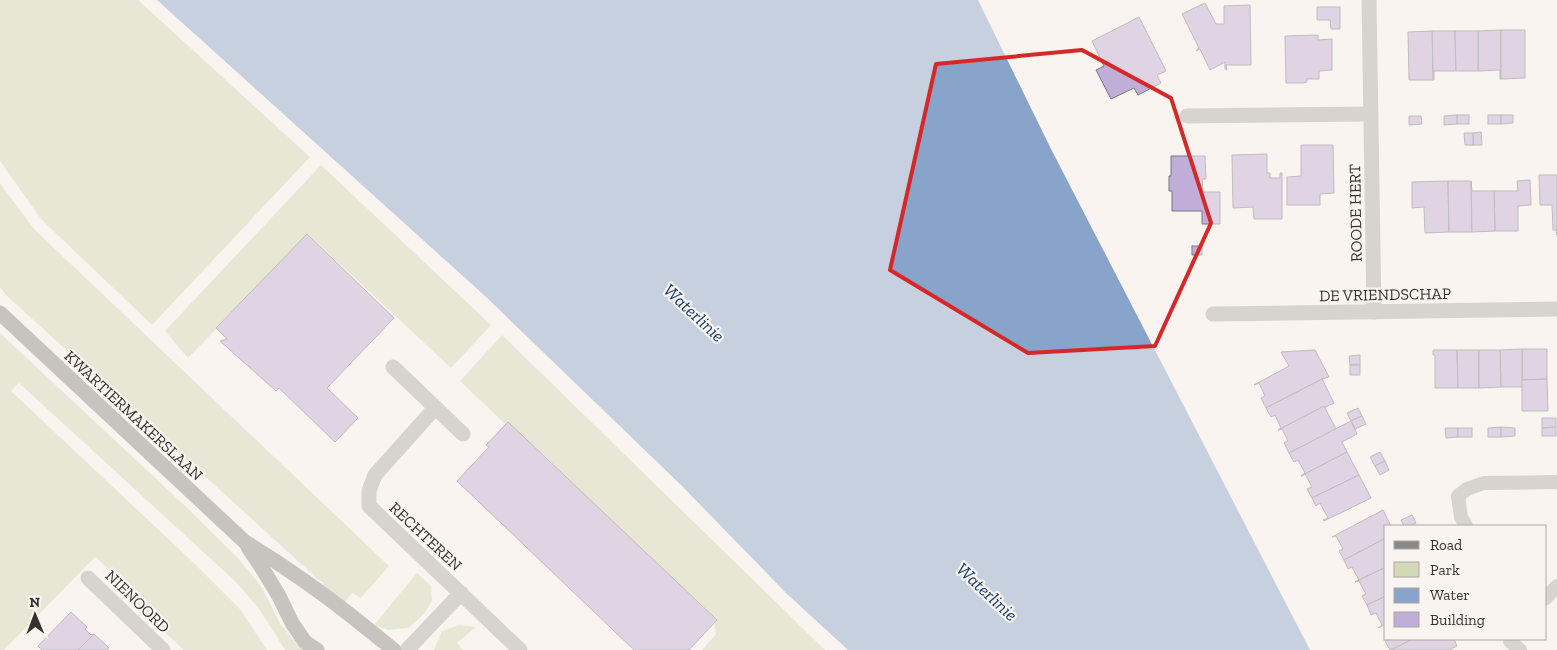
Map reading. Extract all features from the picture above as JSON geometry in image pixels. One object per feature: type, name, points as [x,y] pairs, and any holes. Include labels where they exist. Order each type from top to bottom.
[{"type":"main road","name":"KWARTIERMAKERSLAAN","points":[[0,313],[245,542],[284,566],[394,650]]},
{"type":"main road","name":"KWARTIERMAKERSLAAN","points":[[245,542],[279,596],[292,623],[305,642],[317,650]]},
{"type":"street","name":"ROODE HERT","points":[[1369,0],[1374,312]]},
{"type":"street","points":[[1187,116],[1371,114]]},
{"type":"street","name":"DE VRIENDSCHAP","points":[[1213,314],[1557,309]]},
{"type":"street","points":[[393,367],[462,434]]},
{"type":"street","name":"RECHTEREN","points":[[435,408],[375,475],[369,491],[369,506],[520,650]]},
{"type":"street","name":"NIENOORD","points":[[88,578],[163,650]]},
{"type":"street","name":"RECHTEREN","points":[[407,650],[461,593]]},
{"type":"lane","points":[[1466,525],[1461,516],[1458,496],[1467,489],[1484,483],[1557,482]]},
{"type":"lane","points":[[1547,597],[1557,586]]},
{"type":"lane","points":[[1511,640],[1520,650]]},
{"type":"highlighted area","points":[[1082,50],[1171,98],[1211,223],[1155,346],[1028,353],[890,270],[936,64]]},
{"type":"green space","points":[[0,0],[138,0],[310,157],[152,325],[41,219],[0,161]]},
{"type":"green space","points":[[321,165],[491,325],[451,368],[308,234],[188,358],[165,331]]},
{"type":"green space","points":[[0,183],[34,229],[389,566],[361,598],[352,593],[344,603],[6,295],[0,287]]},
{"type":"green space","points":[[0,333],[238,558],[261,586],[281,625],[302,650],[285,650],[260,610],[236,582],[19,383],[11,391],[240,609],[267,650],[184,650],[121,592],[129,587],[95,557],[4,650],[0,650]]},
{"type":"green space","points":[[502,335],[825,650],[702,650],[716,634],[714,622],[460,381]]},
{"type":"green space","points":[[417,573],[431,586],[432,601],[424,614],[408,628],[388,630],[374,625]]},
{"type":"green space","points":[[459,625],[476,627],[457,643],[463,650],[434,650],[442,631]]},
{"type":"water","name":"Waterlinie","points":[[157,0],[978,0],[1051,149],[1310,650],[848,650],[786,593],[682,486],[485,296]]},
{"type":"building","points":[[1205,3],[1216,24],[1224,24],[1224,6],[1250,5],[1251,65],[1226,65],[1227,70],[1225,69],[1225,62],[1210,70],[1200,49],[1196,51],[1199,48],[1182,14]]},
{"type":"building","points":[[1317,7],[1340,7],[1340,29],[1331,29],[1330,20],[1317,20]]},
{"type":"building","points":[[1139,17],[1166,71],[1157,75],[1161,83],[1138,95],[1134,88],[1111,99],[1096,70],[1104,66],[1092,41]]},
{"type":"building","points":[[1501,30],[1500,79],[1500,70],[1478,71],[1478,31]]},
{"type":"building","points":[[1501,30],[1525,30],[1525,78],[1501,79]]},
{"type":"building","points":[[1432,31],[1455,31],[1456,71],[1434,71],[1434,80],[1433,80]]},
{"type":"building","points":[[1432,31],[1433,80],[1409,80],[1408,32]]},
{"type":"building","points":[[1455,31],[1478,31],[1478,71],[1456,71]]},
{"type":"building","points":[[1318,35],[1318,40],[1332,39],[1332,70],[1319,71],[1319,79],[1307,79],[1307,82],[1303,83],[1286,83],[1285,36]]},
{"type":"building","points":[[1457,115],[1469,115],[1469,124],[1457,124]]},
{"type":"building","points":[[1457,115],[1457,124],[1444,125],[1444,116]]},
{"type":"building","points":[[1488,115],[1501,115],[1501,124],[1488,124]]},
{"type":"building","points":[[1501,115],[1513,115],[1513,123],[1501,124]]},
{"type":"building","points":[[1409,116],[1421,116],[1422,124],[1409,125]]},
{"type":"building","points":[[1481,132],[1482,145],[1473,145],[1473,133]]},
{"type":"building","points":[[1464,133],[1473,133],[1473,145],[1465,145]]},
{"type":"building","points":[[1301,145],[1333,145],[1334,193],[1320,194],[1320,205],[1287,205],[1287,177],[1301,176]]},
{"type":"building","points":[[1267,154],[1267,173],[1270,173],[1270,178],[1280,178],[1280,173],[1282,173],[1282,219],[1254,219],[1253,207],[1233,208],[1232,155]]},
{"type":"building","points":[[1171,156],[1205,156],[1206,179],[1202,179],[1203,192],[1220,192],[1220,224],[1202,224],[1202,211],[1172,211],[1172,191],[1169,191]]},
{"type":"building","points":[[1539,175],[1557,175],[1557,235],[1556,230],[1553,230],[1552,205],[1540,205]]},
{"type":"building","points":[[1530,180],[1531,205],[1518,206],[1518,231],[1495,231],[1494,191],[1518,191],[1517,181]]},
{"type":"building","points":[[1448,181],[1449,232],[1425,233],[1424,207],[1412,208],[1412,182]]},
{"type":"building","points":[[1448,181],[1471,181],[1472,232],[1449,232]]},
{"type":"building","points":[[1471,181],[1472,191],[1494,191],[1495,231],[1472,232]]},
{"type":"building","points":[[307,234],[394,318],[327,388],[358,418],[335,442],[279,388],[276,391],[220,341],[227,339],[216,328]]},
{"type":"building","points":[[1192,246],[1202,246],[1202,255],[1192,255]]},
{"type":"building","points":[[1522,349],[1547,349],[1547,379],[1522,380]]},
{"type":"building","points":[[1522,349],[1522,387],[1501,387],[1500,350]]},
{"type":"building","points":[[1315,350],[1329,377],[1266,408],[1261,398],[1265,396],[1259,383],[1254,385],[1289,366],[1281,352]]},
{"type":"building","points":[[1433,350],[1457,350],[1458,388],[1435,388],[1435,355],[1433,355]]},
{"type":"building","points":[[1457,350],[1479,350],[1479,388],[1458,388]]},
{"type":"building","points":[[1479,350],[1500,350],[1501,387],[1479,388]]},
{"type":"building","points":[[1360,355],[1360,365],[1350,365],[1349,356]]},
{"type":"building","points":[[1350,365],[1360,365],[1360,375],[1350,375]]},
{"type":"building","points":[[1322,379],[1334,403],[1278,430],[1281,428],[1275,415],[1271,417],[1266,408]]},
{"type":"building","points":[[1547,379],[1548,411],[1522,411],[1522,380]]},
{"type":"building","points":[[1324,406],[1336,429],[1289,453],[1284,443],[1288,441],[1282,429],[1278,430]]},
{"type":"building","points":[[1358,408],[1362,416],[1351,421],[1347,413]]},
{"type":"building","points":[[1362,416],[1366,424],[1355,429],[1351,421]]},
{"type":"building","points":[[1542,418],[1556,418],[1556,427],[1542,428]]},
{"type":"building","points":[[1351,421],[1357,434],[1342,442],[1347,452],[1301,476],[1305,473],[1298,460],[1294,462],[1289,453]]},
{"type":"building","points":[[508,422],[717,620],[689,650],[634,650],[457,481],[489,447],[486,445]]},
{"type":"building","points":[[1501,427],[1501,437],[1488,437],[1488,428]]},
{"type":"building","points":[[1501,427],[1515,428],[1515,436],[1501,437]]},
{"type":"building","points":[[1556,427],[1556,436],[1542,436],[1542,428]]},
{"type":"building","points":[[1445,428],[1458,428],[1458,437],[1446,438]]},
{"type":"building","points":[[1458,428],[1472,428],[1472,437],[1458,437]]},
{"type":"building","points":[[1347,452],[1359,475],[1312,498],[1307,489],[1312,487],[1305,474],[1301,476]]},
{"type":"building","points":[[1380,452],[1385,461],[1375,466],[1370,457]]},
{"type":"building","points":[[1385,461],[1389,470],[1380,475],[1375,466]]},
{"type":"building","points":[[1359,475],[1371,498],[1324,521],[1328,518],[1320,503],[1316,506],[1312,498]]},
{"type":"building","points":[[1383,510],[1390,525],[1384,525],[1384,539],[1344,560],[1339,551],[1343,549],[1336,536],[1332,537]]},
{"type":"building","points":[[1412,515],[1416,523],[1404,525],[1401,520]]},
{"type":"building","points":[[1384,539],[1384,568],[1355,582],[1359,580],[1352,567],[1348,569],[1344,560]]},
{"type":"building","points":[[1384,568],[1384,597],[1367,605],[1362,596],[1366,594],[1359,581],[1355,582]]},
{"type":"building","points":[[1384,597],[1384,625],[1378,628],[1382,625],[1376,613],[1371,615],[1367,605]]},
{"type":"building","points":[[71,612],[87,627],[85,629],[91,635],[94,634],[78,650],[42,650],[38,646]]},
{"type":"building","points":[[94,634],[109,648],[107,650],[78,650]]},
{"type":"building","points":[[1387,640],[1411,640],[1391,650],[1385,641]]},
{"type":"building","points":[[1411,640],[1454,640],[1457,646],[1449,650],[1391,650]]}]
